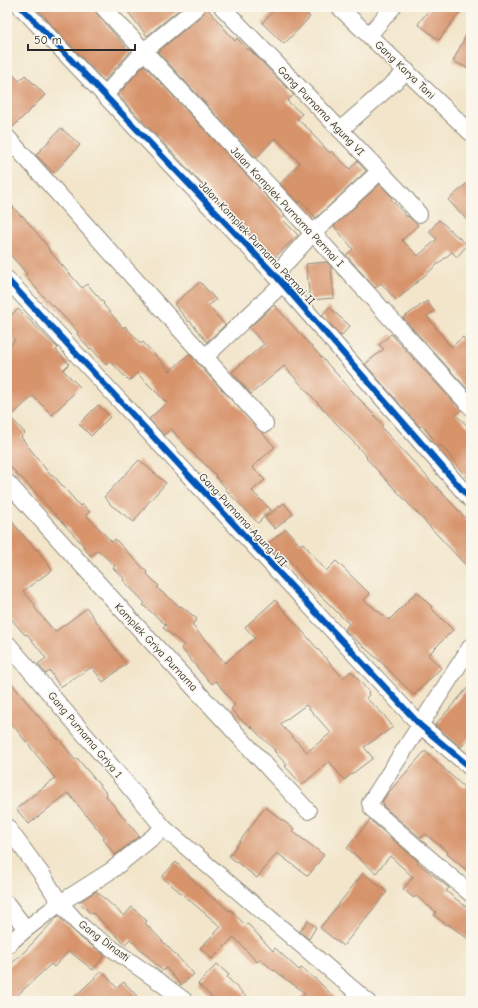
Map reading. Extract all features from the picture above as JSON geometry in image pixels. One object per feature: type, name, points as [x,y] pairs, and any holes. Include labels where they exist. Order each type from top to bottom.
[{"type":"street","name":"Jalan Komplek Purnama Permai II","points":[[21,7],[278,279],[471,500]]},
{"type":"street","name":"Jalan Komplek Purnama Permai I","points":[[103,7],[471,408]]},
{"type":"street","points":[[105,95],[144,51],[197,7]]},
{"type":"street","name":"Gang Purnama Agung VI","points":[[222,7],[379,172],[400,192],[419,214]]},
{"type":"street","name":"Gang Karya Tani","points":[[340,7],[471,133]]},
{"type":"street","points":[[369,35],[393,7]]},
{"type":"street","points":[[340,130],[406,71]]},
{"type":"street","points":[[7,137],[265,424]]},
{"type":"street","points":[[205,357],[278,279],[312,234],[379,172]]},
{"type":"street","name":"Gang Purnama Agung VII","points":[[7,279],[420,725],[471,768]]},
{"type":"street","name":"Komplek Griya Purnama","points":[[7,482],[135,624],[308,811]]},
{"type":"street","name":"Gang Purnama Griya 1","points":[[7,643],[164,828],[367,1001]]},
{"type":"street","points":[[471,646],[371,799],[370,803],[372,809],[471,894]]},
{"type":"street","name":"Gang Dinasti","points":[[7,827],[44,876],[60,903],[77,922],[87,931],[185,1001]]},
{"type":"street","points":[[7,945],[60,903],[112,870],[164,828]]},
{"type":"street","points":[[7,904],[26,929]]},
{"type":"building","points":[[36,7],[94,7],[96,13],[130,52],[104,81]]},
{"type":"building","points":[[124,7],[182,7],[147,36]]},
{"type":"building","points":[[206,7],[235,41],[237,38],[294,95],[287,101],[302,114],[297,119],[312,132],[311,133],[330,153],[331,151],[350,169],[357,161],[366,171],[316,218],[301,201],[298,203],[280,184],[300,163],[286,148],[275,138],[256,158],[158,52],[203,14]]},
{"type":"building","points":[[277,7],[299,7],[310,17],[284,44],[262,23]]},
{"type":"building","points":[[431,7],[463,7],[439,40],[418,24]]},
{"type":"building","points":[[471,25],[471,70],[453,61]]},
{"type":"building","points":[[144,65],[285,216],[282,219],[298,235],[273,259],[118,95]]},
{"type":"building","points":[[7,68],[19,81],[25,75],[45,95],[13,127],[7,122]]},
{"type":"building","points":[[61,128],[80,145],[54,173],[36,155]]},
{"type":"building","points":[[471,180],[471,224],[448,200]]},
{"type":"building","points":[[380,184],[407,217],[408,216],[418,225],[402,240],[418,256],[437,239],[429,232],[439,220],[467,245],[457,257],[452,252],[396,300],[381,283],[375,288],[346,255],[353,249],[334,226]]},
{"type":"building","points":[[7,200],[21,216],[22,215],[49,248],[48,249],[82,288],[87,284],[123,328],[125,326],[141,344],[143,342],[170,371],[189,354],[275,447],[252,467],[265,480],[252,491],[271,510],[258,523],[225,489],[226,488],[215,476],[216,475],[171,429],[164,435],[149,419],[167,403],[137,373],[129,381],[110,361],[106,365],[77,334],[78,332],[25,276],[27,274],[7,251]]},
{"type":"building","points":[[327,262],[331,267],[334,298],[310,300],[306,264]]},
{"type":"building","points":[[200,282],[216,300],[208,306],[225,325],[207,342],[174,304]]},
{"type":"building","points":[[427,301],[434,311],[427,316],[451,347],[463,337],[471,347],[471,387],[468,390],[403,318]]},
{"type":"building","points":[[274,305],[383,425],[381,427],[471,524],[471,571],[366,458],[367,457],[284,366],[251,394],[232,372],[264,344],[249,328]]},
{"type":"building","points":[[329,307],[350,326],[341,336],[322,315]]},
{"type":"building","points":[[18,309],[58,348],[56,350],[69,364],[63,370],[80,387],[52,415],[33,396],[10,417],[25,433],[21,437],[51,476],[53,475],[80,506],[82,504],[90,512],[86,515],[112,542],[115,539],[148,573],[147,574],[159,586],[157,588],[197,619],[192,625],[225,663],[255,638],[245,627],[275,600],[343,678],[351,671],[369,692],[369,695],[366,698],[383,714],[393,727],[364,747],[373,758],[344,780],[329,761],[302,785],[285,766],[287,765],[274,751],[275,750],[231,709],[235,705],[216,681],[212,684],[200,671],[181,648],[184,645],[163,628],[166,625],[143,605],[145,603],[123,580],[124,578],[113,568],[115,566],[98,550],[91,556],[83,547],[84,546],[20,476],[19,477],[7,462],[7,349],[15,340],[7,332],[7,319]],"holes":[[[306,705],[331,733],[307,752],[280,724]]]},
{"type":"building","points":[[391,334],[461,410],[456,415],[471,429],[471,482],[442,446],[440,447],[422,425],[420,427],[365,364],[384,349],[379,345]]},
{"type":"building","points":[[98,405],[110,417],[91,436],[79,424]]},
{"type":"building","points":[[139,460],[166,483],[147,504],[134,522],[111,505],[104,497]]},
{"type":"building","points":[[284,503],[293,514],[275,529],[265,518]]},
{"type":"building","points":[[7,516],[36,550],[37,549],[52,570],[23,591],[36,606],[34,607],[55,632],[87,608],[126,664],[103,682],[92,667],[60,687],[50,671],[46,674],[38,664],[46,658],[27,634],[25,635],[7,614]]},
{"type":"building","points":[[286,529],[300,545],[303,543],[326,571],[336,561],[370,594],[364,600],[389,620],[417,592],[453,630],[428,655],[441,668],[414,695],[382,663],[345,630],[349,624],[307,582],[283,553],[278,558],[266,545]]},
{"type":"building","points":[[7,678],[75,760],[77,758],[139,836],[115,855],[103,839],[105,838],[68,793],[29,824],[16,809],[55,778],[12,724],[7,728]]},
{"type":"building","points":[[471,684],[471,736],[461,747],[435,725]]},
{"type":"building","points":[[425,751],[465,788],[471,781],[471,874],[447,854],[448,852],[425,834],[421,838],[383,806],[384,804],[382,802],[388,793]]},
{"type":"building","points":[[265,807],[294,829],[292,831],[324,855],[308,876],[277,853],[257,878],[229,856]]},
{"type":"building","points":[[370,820],[449,888],[446,891],[471,911],[471,941],[434,915],[436,912],[416,896],[414,898],[403,889],[413,877],[390,856],[376,873],[347,848]]},
{"type":"building","points":[[176,862],[205,892],[216,899],[229,911],[230,909],[245,925],[247,923],[273,951],[275,948],[299,970],[301,968],[318,981],[338,1001],[299,1001],[305,993],[260,959],[257,962],[234,937],[212,959],[200,948],[221,927],[162,877]]},
{"type":"building","points":[[363,873],[387,892],[343,946],[320,928]]},
{"type":"building","points":[[96,891],[124,916],[132,907],[147,921],[145,923],[194,974],[181,985],[166,968],[163,971],[130,939],[125,944],[93,913],[91,914],[79,902]]},
{"type":"building","points":[[58,916],[81,938],[105,955],[93,970],[69,951],[54,967],[51,964],[11,1001],[7,1001],[7,968]]},
{"type":"building","points":[[307,921],[316,927],[309,939],[300,932]]},
{"type":"building","points":[[217,964],[229,975],[227,977],[250,1001],[216,1001],[198,984]]},
{"type":"building","points":[[102,971],[117,988],[124,982],[137,996],[131,1001],[70,1001]]},
{"type":"cycle path","points":[[21,7],[275,275],[471,500]]},
{"type":"cycle path","points":[[7,279],[420,725],[471,768]]}]
